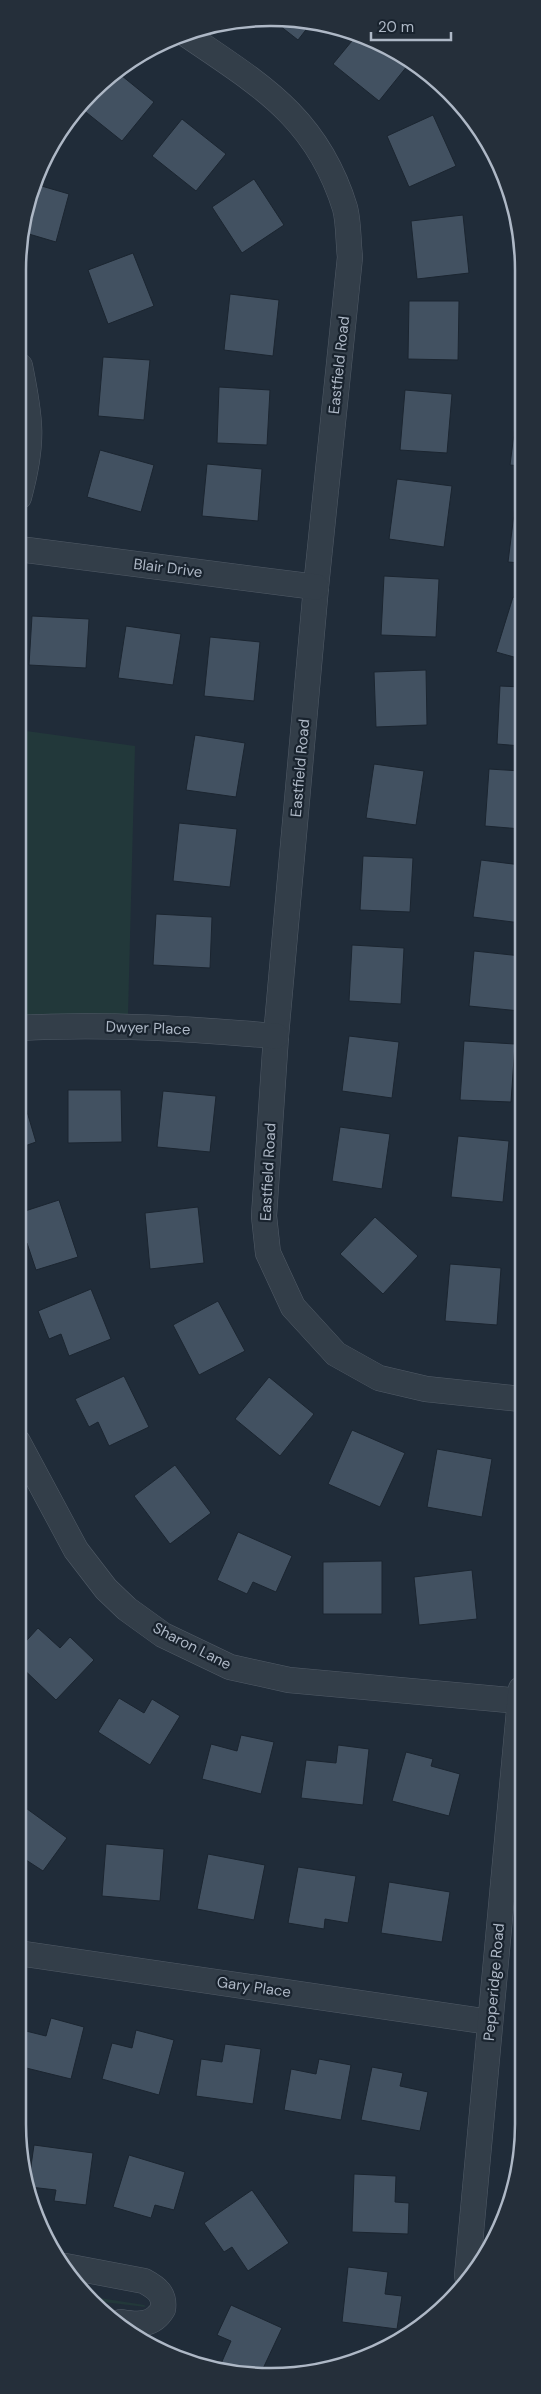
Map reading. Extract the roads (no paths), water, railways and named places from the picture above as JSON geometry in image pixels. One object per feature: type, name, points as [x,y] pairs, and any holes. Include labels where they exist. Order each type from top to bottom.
[{"type":"street","name":"Eastfield Road","points":[[193,39],[251,79],[296,117],[312,136],[329,168],[345,209],[350,257],[316,587],[276,1036],[264,1216],[268,1253],[292,1307],[336,1354],[379,1378],[426,1389],[515,1398]]},
{"type":"street","points":[[26,400],[31,428],[26,471]]},
{"type":"street","name":"Blair Drive","points":[[26,551],[316,587]]},
{"type":"street","name":"Dwyer Place","points":[[26,1028],[63,1026],[169,1028],[276,1036]]},
{"type":"street","name":"Sharon Lane","points":[[26,1457],[76,1550],[127,1609],[162,1635],[230,1668],[289,1680],[515,1695]]},
{"type":"street","name":"Pepperidge Road","points":[[468,2267],[515,1758]]},
{"type":"street","name":"Gary Place","points":[[26,1954],[490,2022]]},
{"type":"street","points":[[74,2268],[144,2281],[155,2287],[162,2295],[163,2309],[152,2321],[144,2324],[129,2323]]}]
